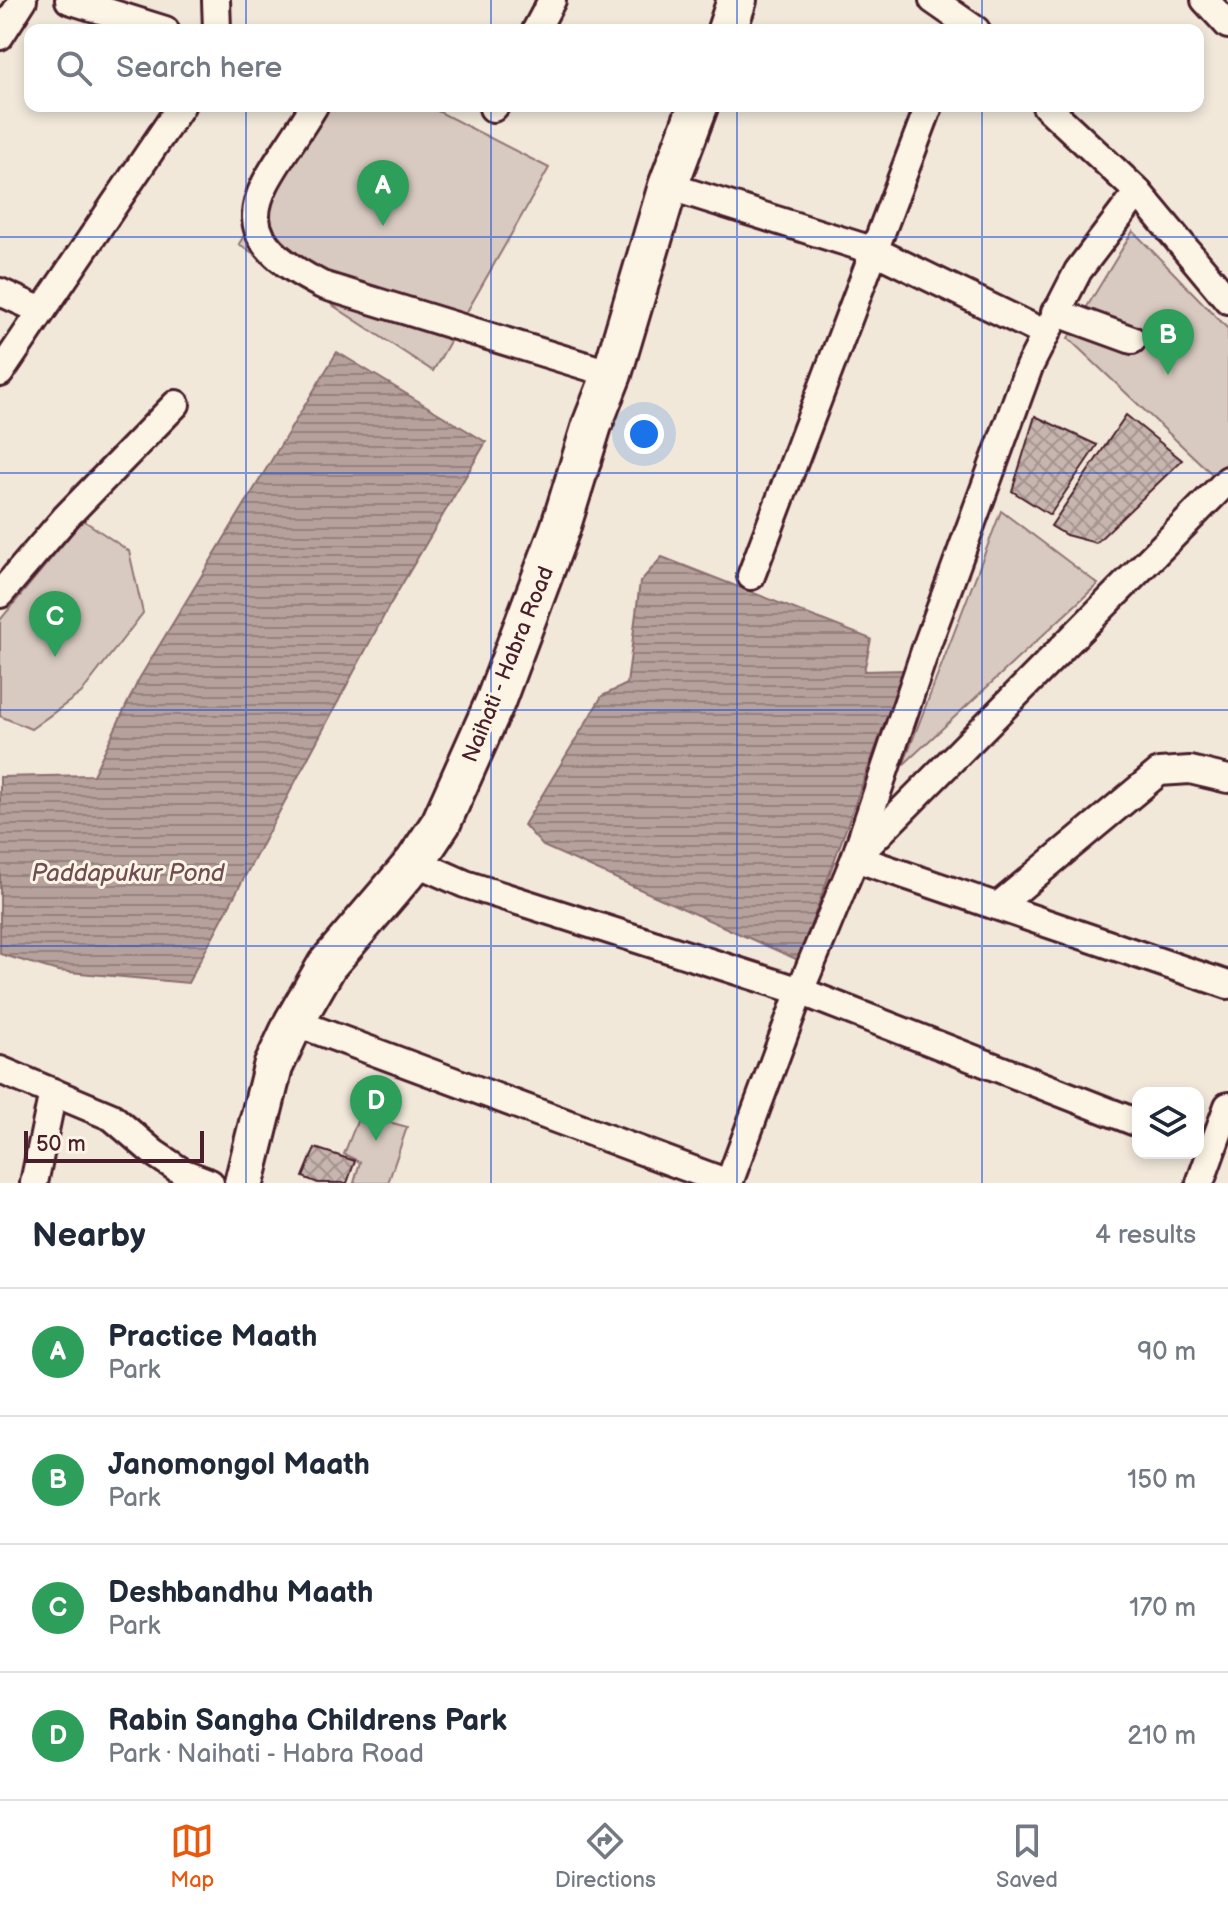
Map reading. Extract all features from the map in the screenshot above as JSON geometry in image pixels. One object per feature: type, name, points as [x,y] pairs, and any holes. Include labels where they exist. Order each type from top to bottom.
[{"type":"main road","points":[[729,24],[737,0]]},
{"type":"main road","name":"Naihati - Habra Road","points":[[244,1183],[273,1067],[294,1022],[327,965],[415,862],[441,823],[495,702],[612,374],[668,186],[696,112]]},
{"type":"street","points":[[0,36],[23,0]]},
{"type":"street","points":[[69,0],[146,24]]},
{"type":"street","points":[[216,0],[217,24]]},
{"type":"street","points":[[539,24],[552,0]]},
{"type":"street","points":[[933,0],[967,24]]},
{"type":"street","points":[[1205,0],[1228,25]]},
{"type":"street","points":[[0,373],[177,112]]},
{"type":"street","points":[[310,112],[254,208],[256,230],[264,246],[296,272],[322,285],[612,374]]},
{"type":"street","points":[[751,576],[927,112]]},
{"type":"street","points":[[1052,112],[1138,192],[1228,300]]},
{"type":"street","points":[[668,186],[875,251],[1050,322],[1132,340]]},
{"type":"street","points":[[294,1022],[728,1183],[800,991],[855,858],[927,645],[1050,322],[1078,271],[1138,192]]},
{"type":"street","points":[[0,292],[42,311]]},
{"type":"street","points":[[0,594],[66,517],[176,404]]},
{"type":"street","points":[[855,858],[1228,480]]},
{"type":"street","points":[[998,906],[1159,772],[1190,770],[1228,779]]},
{"type":"street","points":[[855,858],[1228,985]]},
{"type":"street","points":[[415,862],[465,884],[800,991],[1132,1121]]},
{"type":"street","points":[[0,1070],[112,1117],[154,1153],[184,1173],[210,1183]]},
{"type":"street","points":[[34,1183],[53,1092]]},
{"type":"street","points":[[1200,1183],[1228,1106]]},
{"type":"shaded area","points":[[316,112],[440,112],[549,168],[433,371],[239,244]]},
{"type":"shaded area","points":[[1133,231],[1228,329],[1228,462],[1214,476],[1068,338]]},
{"type":"shaded area","points":[[1001,511],[1098,584],[903,765]]},
{"type":"shaded area","points":[[83,520],[129,551],[143,613],[81,693],[31,729],[0,716],[0,620]]},
{"type":"shaded area","points":[[360,1114],[407,1127],[388,1183],[354,1183],[360,1162],[344,1154]]},
{"type":"water","name":"Paddapukur Pond","points":[[337,352],[486,442],[388,608],[188,983],[58,971],[0,954],[0,777],[93,775],[139,679]]},
{"type":"water","points":[[662,557],[871,639],[864,671],[904,670],[798,960],[543,846],[524,825],[602,696],[627,684],[640,582]]},
{"type":"building","points":[[1126,415],[1182,460],[1096,543],[1066,535],[1051,526]]},
{"type":"building","points":[[1035,416],[1097,445],[1050,515],[1012,491]]},
{"type":"building","points":[[315,1148],[355,1161],[347,1183],[318,1183],[303,1177]]},
{"type":"place","name":"Practice Maath","points":[[383,226]]},
{"type":"place","name":"Janomongol Maath","points":[[1168,375]]},
{"type":"place","name":"Deshbandhu Maath","points":[[55,657]]},
{"type":"place","name":"Rabin Sangha Childrens Park","points":[[376,1141]]}]
